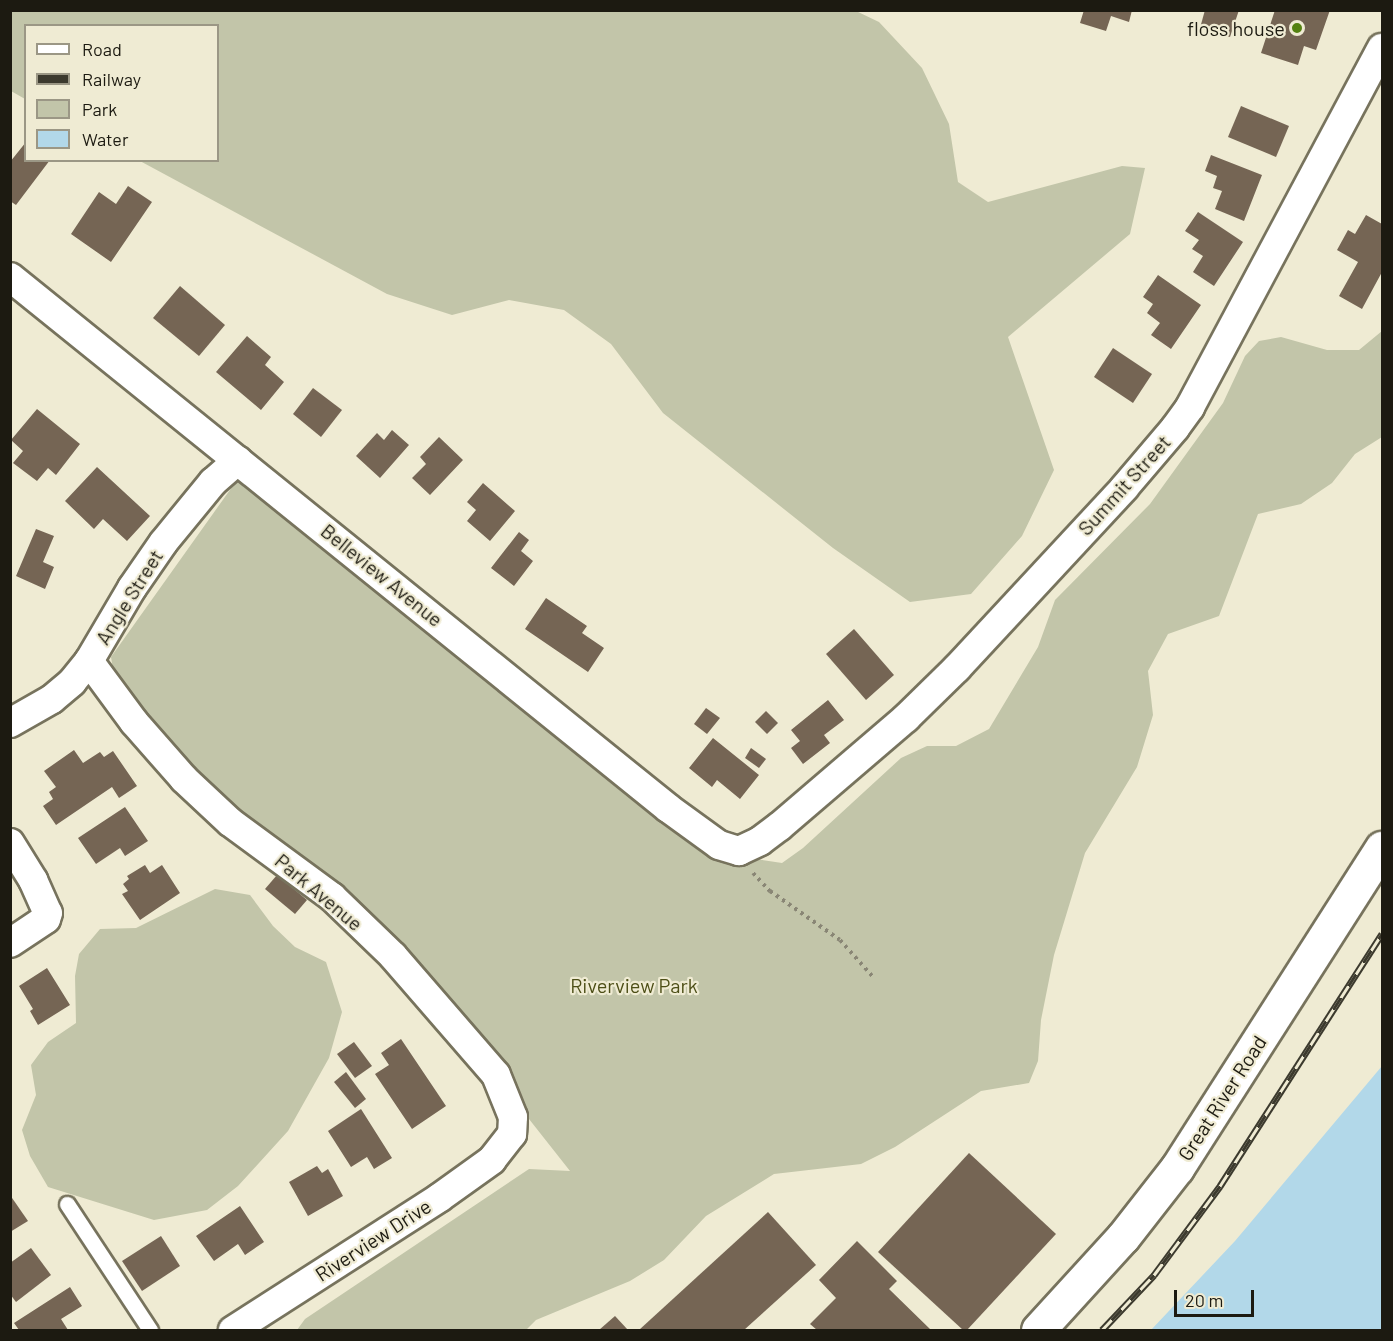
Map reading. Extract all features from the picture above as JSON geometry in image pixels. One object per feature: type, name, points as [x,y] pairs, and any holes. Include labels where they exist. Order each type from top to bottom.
[{"type":"main road","name":"Great River Road","points":[[1038,1330],[1124,1237],[1177,1168],[1383,848]]},
{"type":"street","name":"Summit Street","points":[[731,850],[739,851],[760,841],[906,718],[957,668],[1124,488],[1175,428],[1190,407],[1383,48]]},
{"type":"street","name":"Belleview Avenue","points":[[10,277],[668,808],[699,832],[731,850]]},
{"type":"street","name":"Angle Street","points":[[10,723],[52,699],[72,682],[89,661],[132,588],[162,543],[213,482],[238,460]]},
{"type":"street","name":"Park Avenue","points":[[89,661],[134,722],[184,779],[230,822],[332,897],[393,957],[472,1044],[496,1075],[508,1100],[513,1117],[512,1134],[508,1143]]},
{"type":"street","points":[[10,843],[33,880],[48,913],[45,919],[10,943]]},
{"type":"street","name":"Riverview Drive","points":[[233,1330],[438,1198],[492,1160],[508,1143]]},
{"type":"lane","points":[[67,1204],[150,1330]]},
{"type":"path","points":[[731,850],[770,891],[840,940],[874,978]]},
{"type":"green space","points":[[10,11],[856,11],[879,22],[922,68],[949,124],[958,182],[988,202],[1122,166],[1145,168],[1130,234],[1008,337],[1054,470],[1022,536],[971,594],[910,602],[833,548],[663,413],[611,344],[564,310],[509,300],[452,315],[387,294],[142,162],[219,162],[219,24],[24,24],[24,98],[11,91]]},
{"type":"green space","name":"Riverview Park","points":[[1382,331],[1382,437],[1355,454],[1332,483],[1301,504],[1258,514],[1219,616],[1168,634],[1148,671],[1153,715],[1137,767],[1085,853],[1054,955],[1041,1020],[1038,1061],[1029,1083],[981,1091],[895,1147],[861,1164],[774,1174],[706,1216],[664,1260],[630,1281],[536,1320],[526,1330],[297,1330],[305,1319],[529,1169],[570,1171],[529,1119],[486,1054],[261,829],[201,775],[115,681],[111,657],[237,480],[729,855],[782,863],[803,848],[901,758],[927,746],[956,746],[989,729],[1038,647],[1055,600],[1150,504],[1223,403],[1245,356],[1259,341],[1281,337],[1327,350],[1359,350]]},
{"type":"green space","points":[[215,889],[250,895],[273,926],[295,947],[326,962],[342,1012],[329,1058],[288,1131],[238,1186],[207,1210],[154,1220],[48,1187],[30,1156],[22,1130],[36,1095],[31,1065],[48,1042],[76,1023],[75,976],[79,954],[100,929],[136,928]]},
{"type":"water","points":[[1382,1066],[1382,1330],[1151,1330],[1235,1241]]},
{"type":"building","points":[[1084,10],[1132,10],[1129,22],[1111,16],[1106,31],[1080,23]]},
{"type":"building","points":[[1205,10],[1239,10],[1230,37],[1200,28]]},
{"type":"building","name":"floss house","points":[[1275,10],[1330,10],[1316,50],[1304,46],[1298,65],[1261,53]]},
{"type":"building","points":[[1241,106],[1289,126],[1276,157],[1228,137]]},
{"type":"building","points":[[24,144],[24,162],[48,162],[16,205],[10,201],[10,162]]},
{"type":"building","points":[[1211,155],[1262,175],[1244,221],[1215,209],[1222,191],[1213,188],[1217,176],[1205,171]]},
{"type":"building","points":[[128,186],[152,202],[111,262],[71,234],[99,192],[116,204]]},
{"type":"building","points":[[1198,212],[1243,242],[1214,286],[1193,272],[1203,256],[1192,249],[1199,240],[1185,231]]},
{"type":"building","points":[[1366,215],[1382,224],[1382,272],[1362,309],[1339,296],[1358,262],[1337,250],[1348,230],[1355,234]]},
{"type":"building","points":[[1158,275],[1201,305],[1171,349],[1151,335],[1160,323],[1147,313],[1153,304],[1143,297]]},
{"type":"building","points":[[180,286],[225,325],[199,356],[153,318]]},
{"type":"building","points":[[247,336],[271,357],[265,365],[284,382],[261,410],[216,372]]},
{"type":"building","points":[[1113,348],[1152,374],[1133,403],[1094,377]]},
{"type":"building","points":[[313,388],[342,410],[321,437],[293,414]]},
{"type":"building","points":[[37,409],[80,444],[56,475],[48,468],[37,481],[13,463],[23,451],[11,440]]},
{"type":"building","points":[[392,430],[409,445],[380,478],[356,456],[377,433],[384,440]]},
{"type":"building","points":[[439,437],[463,460],[430,495],[412,478],[426,464],[420,457]]},
{"type":"building","points":[[97,467],[150,516],[127,541],[103,519],[94,529],[65,501]]},
{"type":"building","points":[[483,483],[515,511],[490,541],[467,521],[476,510],[467,502]]},
{"type":"building","points":[[36,529],[54,536],[43,562],[54,567],[45,589],[16,576]]},
{"type":"building","points":[[519,532],[529,540],[521,551],[533,561],[514,586],[491,568]]},
{"type":"building","points":[[546,598],[587,626],[582,633],[604,648],[588,672],[525,629]]},
{"type":"building","points":[[854,629],[894,675],[866,700],[826,654]]},
{"type":"building","points":[[828,700],[844,720],[824,735],[830,743],[803,764],[791,748],[800,741],[791,730]]},
{"type":"building","points":[[706,708],[720,718],[707,734],[694,724]]},
{"type":"building","points":[[766,711],[778,723],[767,734],[755,722]]},
{"type":"building","points":[[713,738],[759,775],[740,799],[717,780],[712,787],[689,768]]},
{"type":"building","points":[[751,748],[766,759],[759,768],[745,758]]},
{"type":"building","points":[[74,750],[83,763],[100,752],[104,757],[113,751],[137,786],[119,798],[112,787],[56,825],[43,806],[53,799],[49,792],[56,787],[44,771]]},
{"type":"building","points":[[125,807],[148,841],[125,856],[120,848],[96,864],[78,838]]},
{"type":"building","points":[[145,865],[150,873],[162,865],[180,893],[140,920],[122,894],[128,891],[123,884],[129,879],[127,876]]},
{"type":"building","points":[[277,875],[307,900],[295,914],[265,889]]},
{"type":"building","points":[[47,968],[70,1005],[38,1025],[30,1011],[33,1009],[19,986]]},
{"type":"building","points":[[401,1039],[446,1106],[412,1129],[375,1074],[389,1065],[381,1053]]},
{"type":"building","points":[[354,1042],[372,1066],[355,1078],[337,1054]]},
{"type":"building","points":[[346,1072],[366,1099],[355,1108],[334,1082]]},
{"type":"building","points":[[361,1109],[392,1158],[374,1169],[367,1157],[351,1167],[328,1131]]},
{"type":"building","points":[[969,1153],[1056,1234],[967,1330],[963,1330],[878,1252]]},
{"type":"building","points":[[317,1166],[322,1173],[328,1169],[343,1196],[308,1216],[289,1182]]},
{"type":"building","points":[[10,1195],[28,1221],[10,1232]]},
{"type":"building","points":[[240,1206],[264,1242],[245,1255],[238,1244],[214,1261],[196,1236]]},
{"type":"building","points":[[768,1212],[816,1265],[744,1330],[639,1330]]},
{"type":"building","points":[[161,1236],[180,1266],[142,1291],[122,1261]]},
{"type":"building","points":[[857,1241],[897,1281],[889,1289],[931,1330],[817,1330],[810,1324],[836,1298],[819,1280]]},
{"type":"building","points":[[31,1248],[51,1275],[16,1302],[10,1294],[10,1263]]},
{"type":"building","points":[[70,1287],[82,1306],[61,1319],[68,1330],[19,1330],[14,1323]]},
{"type":"building","points":[[615,1316],[628,1330],[599,1330]]},
{"type":"railway","points":[[1102,1330],[1154,1275],[1220,1186],[1382,934]]},
{"type":"place","name":"floss house","points":[[1297,28]]}]
